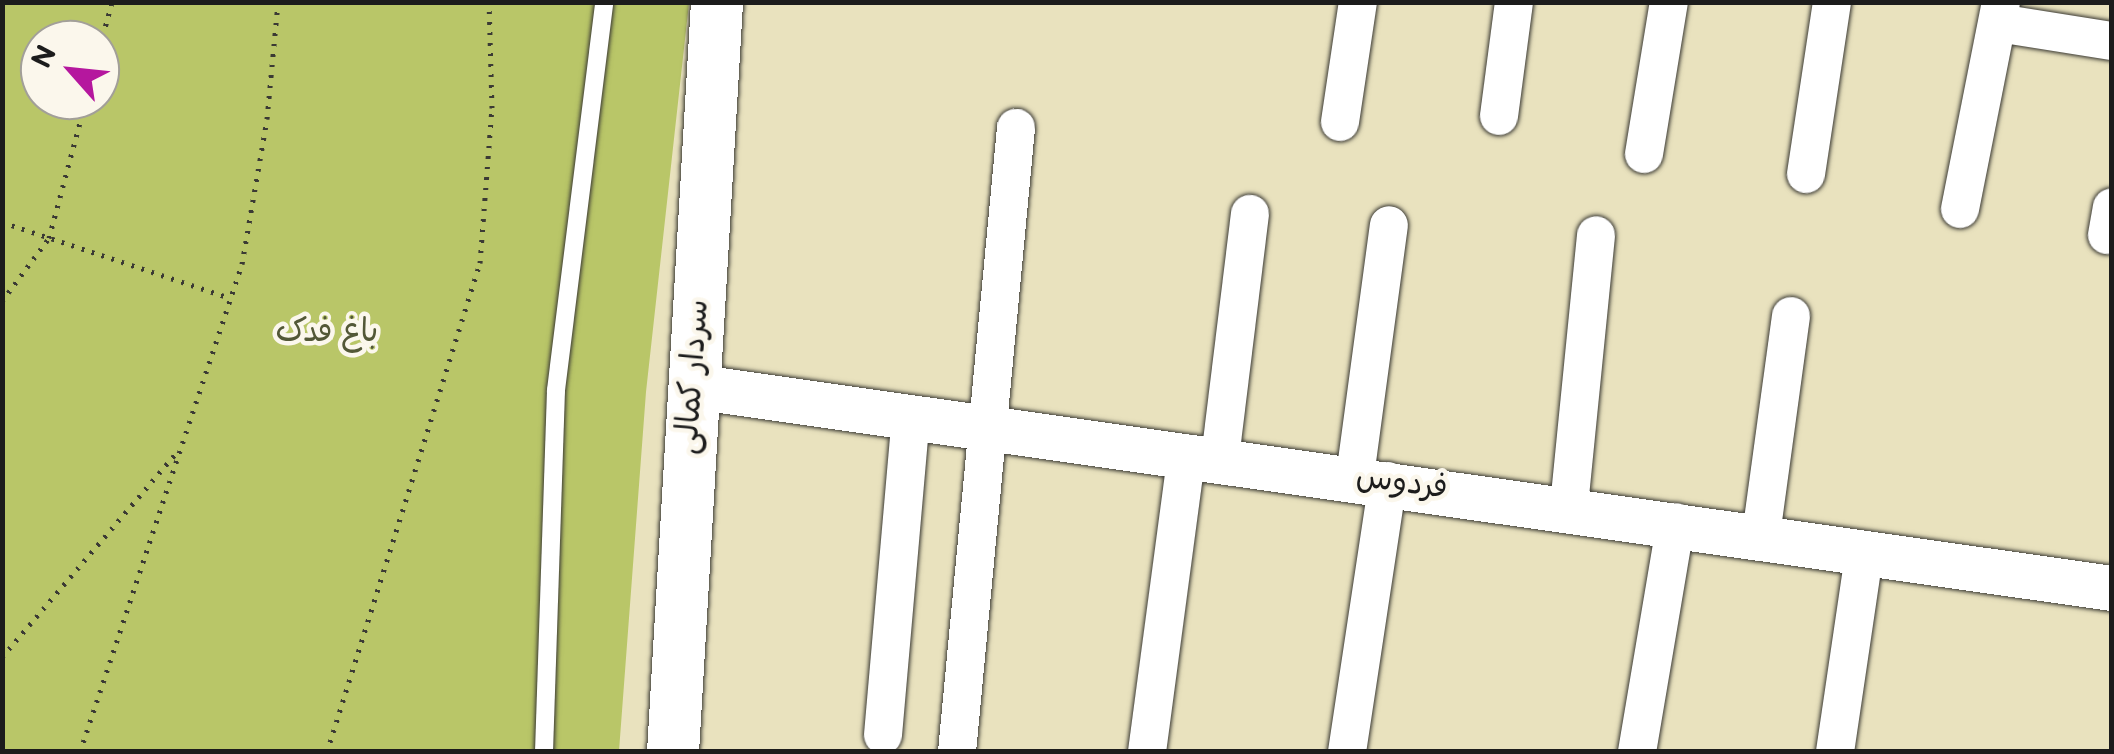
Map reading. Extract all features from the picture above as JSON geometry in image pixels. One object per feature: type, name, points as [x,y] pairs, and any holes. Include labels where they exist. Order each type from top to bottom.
[{"type":"main road","name":"سردار کمالی","points":[[673,752],[717,2]]},
{"type":"street","points":[[1340,122],[1358,2]]},
{"type":"street","points":[[1499,116],[1514,2]]},
{"type":"street","points":[[1644,154],[1668,2]]},
{"type":"street","points":[[1806,174],[1832,2]]},
{"type":"street","points":[[1960,208],[1999,13],[2112,41]]},
{"type":"street","points":[[957,752],[1016,128]]},
{"type":"street","points":[[1147,752],[1250,214]]},
{"type":"street","points":[[1347,752],[1388,225]]},
{"type":"street","points":[[1569,506],[1596,235]]},
{"type":"street","points":[[1760,535],[1791,316]]},
{"type":"street","name":"فردوس","points":[[692,386],[1569,506],[2112,588]]},
{"type":"street","points":[[883,735],[911,416]]},
{"type":"street","points":[[1637,752],[1676,522]]},
{"type":"street","points":[[1835,752],[1865,550]]},
{"type":"lane","points":[[544,752],[556,390],[604,2]]},
{"type":"path","points":[[80,752],[231,298],[267,119],[278,2]]},
{"type":"path","points":[[327,752],[480,264],[492,108],[489,2]]},
{"type":"path","points":[[2,301],[49,238],[81,120]]},
{"type":"path","points":[[2,222],[231,298]]},
{"type":"path","points":[[2,656],[181,448]]},
{"type":"green space","name":"باغ فدک","points":[[2,3],[689,3],[646,392],[619,751],[3,751]]}]
